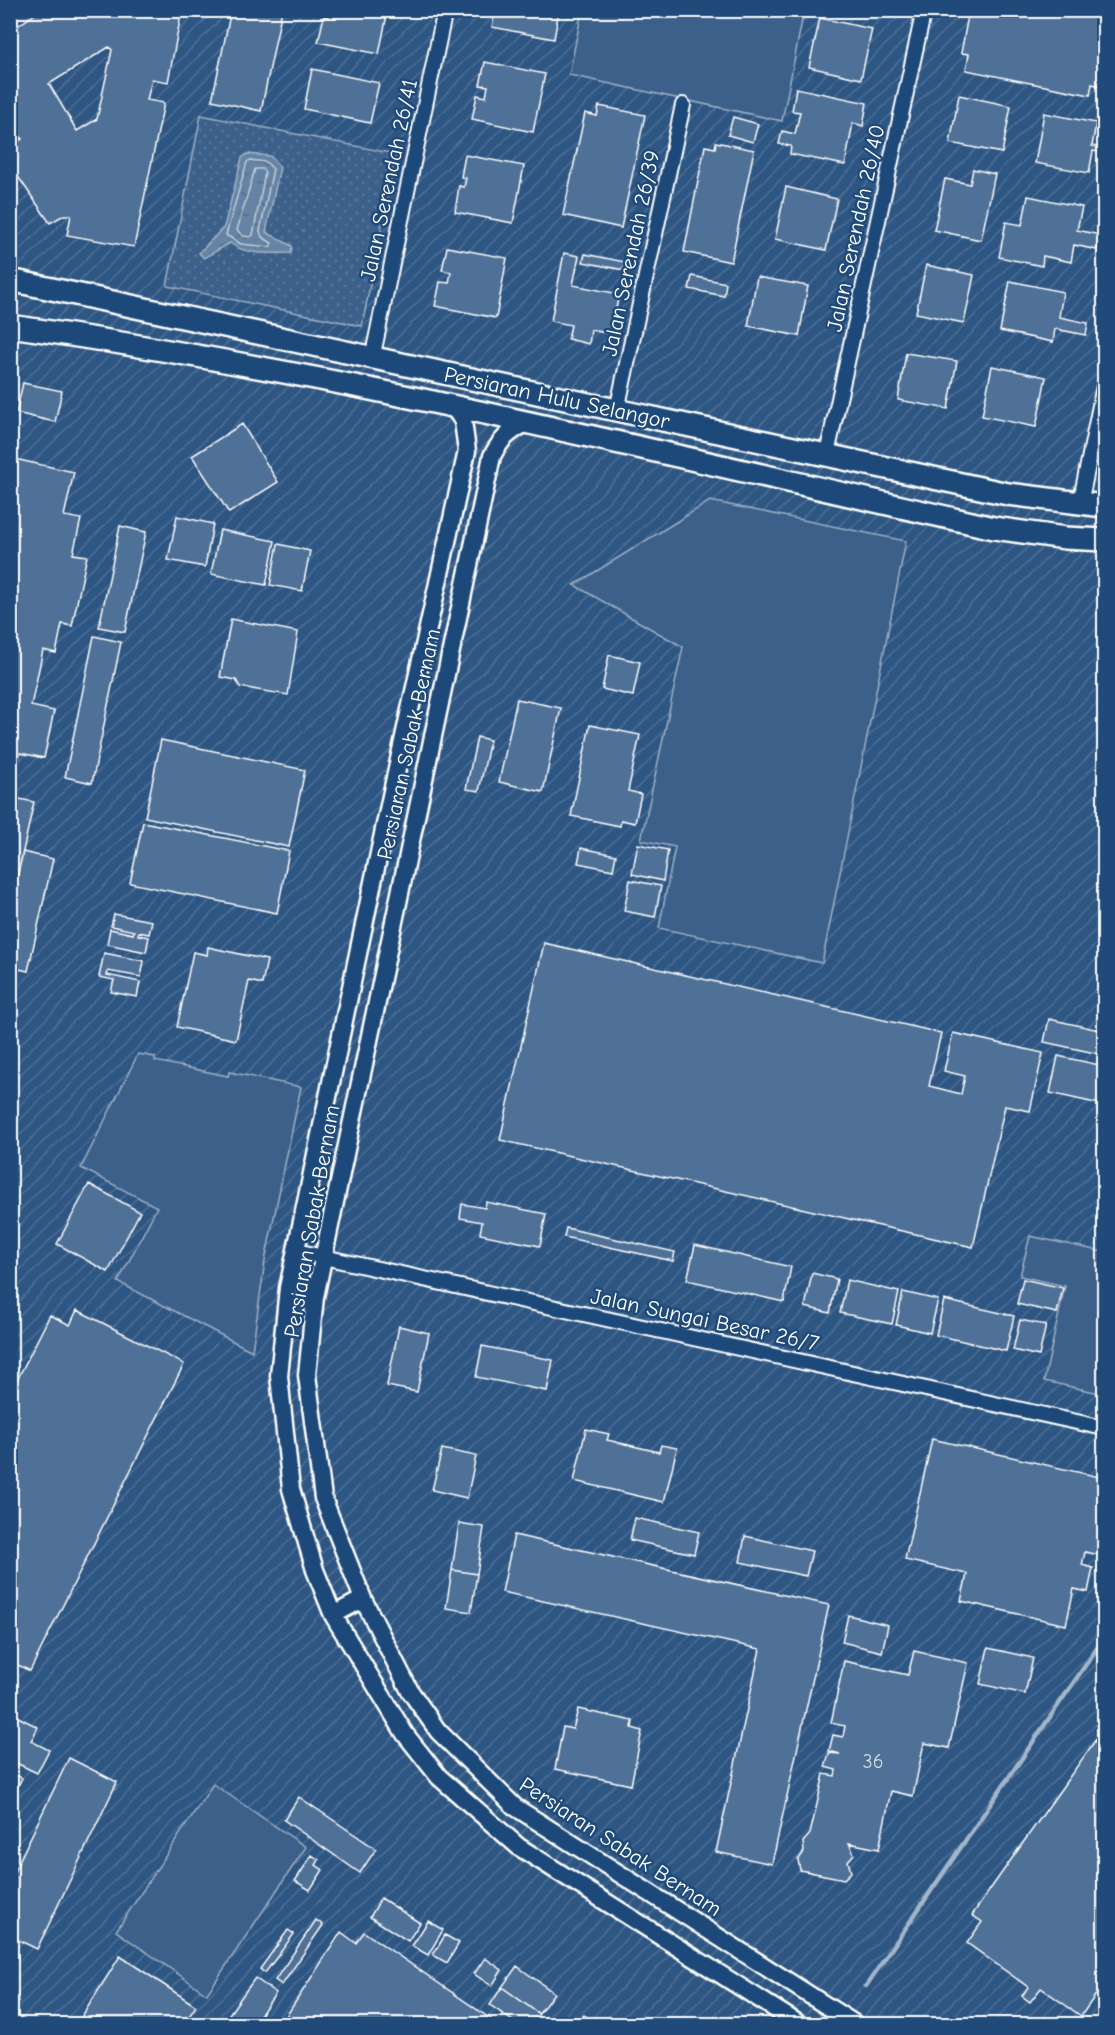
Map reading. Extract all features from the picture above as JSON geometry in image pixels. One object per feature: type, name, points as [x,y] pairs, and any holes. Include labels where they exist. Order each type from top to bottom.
[{"type":"main road","name":"Persiaran Hulu Selangor","points":[[10,280],[1008,494],[1104,506]]},
{"type":"main road","name":"Persiaran Hulu Selangor","points":[[10,326],[144,345],[454,408],[994,528],[1065,538],[1104,540]]},
{"type":"street","name":"Jalan Serendah 26/41","points":[[372,359],[445,10]]},
{"type":"street","name":"Jalan Serendah 26/40","points":[[827,454],[924,10]]},
{"type":"street","name":"Jalan Serendah 26/39","points":[[617,410],[683,105]]},
{"type":"street","points":[[1080,504],[1104,386]]},
{"type":"street","name":"Persiaran Sabak Bernam","points":[[454,408],[463,421],[467,451],[391,796],[288,1288],[279,1376],[291,1489],[315,1570],[333,1615],[405,1734],[439,1777],[519,1847],[799,2025]]},
{"type":"street","name":"Persiaran Sabak Bernam","points":[[526,423],[510,431],[500,440],[492,456],[315,1297],[307,1375],[323,1498],[363,1599],[410,1691],[438,1731],[515,1807],[855,2025]]},
{"type":"street","name":"Jalan Sungai Besar 26/7","points":[[296,1251],[1104,1428]]},
{"type":"street","points":[[333,1615],[363,1599]]},
{"type":"shaded area","points":[[11,11],[1104,11],[1104,2024],[11,2024]]},
{"type":"shaded area","points":[[582,11],[804,11],[782,121],[569,75]]},
{"type":"shaded area","points":[[201,115],[396,154],[362,326],[167,286]]},
{"type":"shaded area","points":[[710,501],[906,541],[822,963],[659,928],[675,847],[641,840],[683,647],[574,585]]},
{"type":"shaded area","points":[[138,1054],[155,1057],[155,1061],[228,1076],[229,1072],[301,1087],[265,1261],[252,1351],[118,1282],[157,1207],[81,1168]]},
{"type":"shaded area","points":[[1030,1236],[1104,1252],[1104,1394],[1044,1381],[1065,1286],[1020,1276]]},
{"type":"shaded area","points":[[213,1784],[306,1847],[207,1994],[116,1931]]},
{"type":"water","points":[[247,154],[270,156],[280,167],[266,232],[292,246],[291,253],[251,252],[230,243],[204,258],[199,253],[224,227],[242,158]]},
{"type":"building","points":[[41,10],[182,10],[168,82],[152,79],[147,100],[164,103],[134,247],[67,235],[71,215],[64,215],[50,223],[10,165],[12,146],[22,139],[13,125],[10,126],[10,18],[16,27]],"holes":[[[109,47],[112,50],[97,119],[77,131],[49,84]]]},
{"type":"building","points":[[231,10],[282,10],[261,111],[212,100]]},
{"type":"building","points":[[330,10],[388,10],[379,54],[318,42],[324,16],[329,17]]},
{"type":"building","points":[[495,10],[559,10],[554,39],[492,27]]},
{"type":"building","points":[[969,10],[1068,10],[1104,18],[1104,87],[1092,84],[1090,95],[966,70],[969,54],[961,53]]},
{"type":"building","points":[[820,18],[872,29],[861,79],[809,67]]},
{"type":"building","points":[[485,62],[545,74],[533,132],[472,119],[477,95],[486,97],[488,86],[480,85]]},
{"type":"building","points":[[312,69],[379,83],[370,123],[304,109]]},
{"type":"building","points":[[796,88],[867,103],[863,126],[853,123],[845,165],[790,154],[791,146],[779,144],[782,131],[795,134],[800,112],[792,111]]},
{"type":"building","points":[[959,95],[1011,106],[1002,153],[950,143]]},
{"type":"building","points":[[599,106],[645,115],[621,228],[563,215],[585,113],[597,116]]},
{"type":"building","points":[[1044,113],[1096,123],[1092,146],[1104,148],[1104,159],[1099,158],[1100,152],[1093,151],[1089,173],[1035,163]]},
{"type":"building","points":[[733,117],[758,124],[753,142],[728,135]]},
{"type":"building","points":[[716,142],[754,150],[731,262],[684,252],[705,146],[715,148]]},
{"type":"building","points":[[465,155],[524,166],[513,223],[455,212],[459,186],[464,187],[466,178],[461,177]]},
{"type":"building","points":[[973,169],[995,174],[981,240],[934,230],[945,179],[970,184]]},
{"type":"building","points":[[786,187],[837,199],[826,250],[775,239]]},
{"type":"building","points":[[1028,196],[1082,207],[1077,230],[1100,235],[1097,250],[1074,245],[1071,262],[1043,256],[1042,266],[999,257],[1006,222],[1022,225]]},
{"type":"building","points":[[447,247],[507,258],[496,318],[435,306],[440,282],[449,283],[451,272],[442,270]]},
{"type":"building","points":[[564,253],[579,256],[573,285],[619,294],[611,334],[591,330],[589,344],[568,339],[571,325],[551,321]]},
{"type":"building","points":[[585,254],[625,262],[624,270],[583,262]]},
{"type":"building","points":[[926,265],[974,275],[964,323],[916,313]]},
{"type":"building","points":[[692,276],[726,283],[724,296],[689,289]]},
{"type":"building","points":[[757,277],[808,286],[799,336],[748,326]]},
{"type":"building","points":[[1010,281],[1063,292],[1059,317],[1088,323],[1086,335],[1055,329],[1053,342],[1000,331]]},
{"type":"building","points":[[906,353],[957,361],[948,409],[898,400]]},
{"type":"building","points":[[992,366],[1046,377],[1036,427],[982,416]]},
{"type":"building","points":[[23,383],[62,391],[55,422],[16,413]]},
{"type":"building","points":[[242,424],[278,482],[229,513],[192,456]]},
{"type":"building","points":[[10,458],[74,472],[64,516],[81,519],[73,554],[87,556],[72,626],[62,624],[56,653],[43,650],[31,706],[54,711],[44,758],[20,753],[18,762],[10,760]]},
{"type":"building","points":[[177,516],[213,524],[205,567],[168,560]]},
{"type":"building","points":[[120,526],[146,532],[125,632],[99,627]]},
{"type":"building","points":[[220,530],[275,541],[266,585],[211,574]]},
{"type":"building","points":[[278,544],[310,551],[302,591],[270,585]]},
{"type":"building","points":[[231,619],[298,632],[288,695],[240,687],[236,680],[220,677]]},
{"type":"building","points":[[94,636],[121,642],[92,783],[65,777]]},
{"type":"building","points":[[609,655],[640,662],[633,696],[602,689]]},
{"type":"building","points":[[517,699],[561,708],[543,792],[499,782]]},
{"type":"building","points":[[590,725],[640,735],[628,791],[641,794],[635,823],[621,820],[620,826],[571,816]]},
{"type":"building","points":[[477,737],[490,740],[479,791],[466,789]]},
{"type":"building","points":[[161,740],[305,770],[289,847],[145,817]]},
{"type":"building","points":[[10,797],[34,802],[10,909]]},
{"type":"building","points":[[143,822],[289,851],[277,913],[130,883]]},
{"type":"building","points":[[638,844],[668,850],[663,881],[632,874]]},
{"type":"building","points":[[581,848],[616,855],[613,870],[578,863]]},
{"type":"building","points":[[23,852],[53,859],[28,971],[10,967],[10,909]]},
{"type":"building","points":[[630,880],[661,886],[655,917],[624,911]]},
{"type":"building","points":[[114,914],[152,921],[149,934],[139,932],[138,935],[149,937],[146,952],[107,944],[110,929],[133,934],[134,931],[111,926]]},
{"type":"building","points":[[544,943],[941,1033],[929,1086],[961,1094],[965,1076],[944,1071],[953,1033],[1043,1053],[1030,1111],[1005,1106],[973,1247],[500,1140]]},
{"type":"building","points":[[208,947],[267,960],[262,984],[249,981],[236,1040],[177,1027],[193,952],[207,955]]},
{"type":"building","points":[[104,953],[144,961],[141,977],[108,971],[107,975],[140,982],[137,997],[111,992],[114,980],[99,977]]},
{"type":"building","points":[[1049,1019],[1104,1031],[1104,1055],[1044,1042]]},
{"type":"building","points":[[1058,1056],[1104,1066],[1104,1105],[1050,1093]]},
{"type":"building","points":[[89,1184],[140,1212],[108,1272],[57,1244]]},
{"type":"building","points":[[486,1202],[546,1214],[540,1246],[480,1234],[482,1222],[460,1218],[462,1204],[485,1208]]},
{"type":"building","points":[[566,1228],[675,1252],[673,1261],[564,1237]]},
{"type":"building","points":[[695,1245],[791,1267],[784,1302],[687,1280]]},
{"type":"building","points":[[812,1273],[837,1279],[830,1313],[805,1307]]},
{"type":"building","points":[[1023,1279],[1063,1288],[1057,1313],[1017,1304]]},
{"type":"building","points":[[847,1280],[899,1292],[892,1324],[840,1313]]},
{"type":"building","points":[[903,1292],[938,1300],[930,1333],[896,1325]]},
{"type":"building","points":[[944,1300],[1014,1316],[1006,1351],[936,1335]]},
{"type":"building","points":[[77,1310],[184,1364],[30,1671],[10,1661],[10,1394],[50,1315],[70,1325]]},
{"type":"building","points":[[1020,1320],[1046,1325],[1039,1356],[1013,1350]]},
{"type":"building","points":[[399,1326],[429,1333],[417,1392],[387,1386]]},
{"type":"building","points":[[482,1346],[553,1360],[547,1391],[476,1377]]},
{"type":"building","points":[[586,1429],[609,1434],[607,1440],[659,1452],[661,1445],[677,1448],[664,1502],[574,1481]]},
{"type":"building","points":[[932,1439],[1104,1478],[1104,1556],[1085,1552],[1082,1565],[1093,1568],[1088,1592],[1074,1589],[1066,1625],[961,1601],[967,1574],[905,1560]]},
{"type":"building","points":[[442,1449],[476,1456],[467,1498],[432,1490]]},
{"type":"building","points":[[635,1518],[699,1532],[694,1554],[630,1540]]},
{"type":"building","points":[[459,1523],[484,1527],[477,1574],[452,1570]]},
{"type":"building","points":[[514,1535],[829,1605],[772,1864],[716,1852],[760,1649],[502,1592]]},
{"type":"building","points":[[745,1536],[812,1551],[806,1576],[740,1562]]},
{"type":"building","points":[[452,1570],[477,1574],[471,1612],[446,1608]]},
{"type":"building","points":[[848,1615],[888,1625],[882,1652],[842,1642]]},
{"type":"building","points":[[988,1648],[1033,1658],[1025,1694],[980,1684]]},
{"type":"building","points":[[914,1651],[968,1663],[949,1748],[924,1743],[913,1796],[891,1791],[879,1849],[849,1843],[854,1854],[848,1861],[851,1872],[844,1879],[800,1870],[798,1860],[804,1852],[803,1842],[810,1834],[824,1774],[835,1776],[836,1770],[825,1767],[829,1753],[840,1754],[829,1751],[833,1735],[843,1737],[845,1726],[831,1723],[844,1661],[908,1675]]},
{"type":"building","points":[[578,1709],[633,1721],[632,1728],[642,1731],[631,1785],[555,1769],[563,1727],[573,1729]]},
{"type":"building","points":[[10,1713],[38,1727],[31,1741],[49,1750],[37,1773],[10,1760]]},
{"type":"building","points":[[1104,1728],[1104,1983],[1081,2016],[1041,1988],[1030,2002],[1022,1996],[1028,1987],[967,1943],[982,1922],[972,1915]]},
{"type":"building","points":[[69,1758],[117,1782],[37,1949],[10,1936],[10,1880]]},
{"type":"building","points":[[10,1772],[22,1778],[10,1801]]},
{"type":"building","points":[[299,1797],[376,1849],[360,1873],[284,1820]]},
{"type":"building","points":[[312,1855],[319,1860],[316,1865],[323,1870],[310,1890],[295,1881]]},
{"type":"building","points":[[381,1898],[420,1923],[408,1941],[370,1917]]},
{"type":"building","points":[[316,1920],[323,1925],[282,1985],[275,1980]]},
{"type":"building","points":[[428,1921],[443,1930],[428,1955],[412,1946]]},
{"type":"building","points":[[288,1930],[294,1934],[265,1973],[260,1969]]},
{"type":"building","points":[[341,1932],[356,1943],[364,1932],[498,2024],[281,2024]]},
{"type":"building","points":[[445,1935],[459,1943],[447,1963],[433,1955]]},
{"type":"building","points":[[120,1956],[196,2006],[184,2024],[77,2024]]},
{"type":"building","points":[[485,1958],[502,1970],[492,1986],[474,1974]]},
{"type":"building","points":[[517,1966],[554,1993],[539,2014],[502,1987]]},
{"type":"building","points":[[255,1978],[276,1993],[254,2024],[222,2024]]},
{"type":"building","points":[[502,1987],[539,2014],[532,2024],[517,2024],[490,2005]]},
{"type":"building","points":[[584,2015],[597,2024],[577,2024]]},
{"type":"waterway","points":[[866,1986],[1104,1638]]}]
